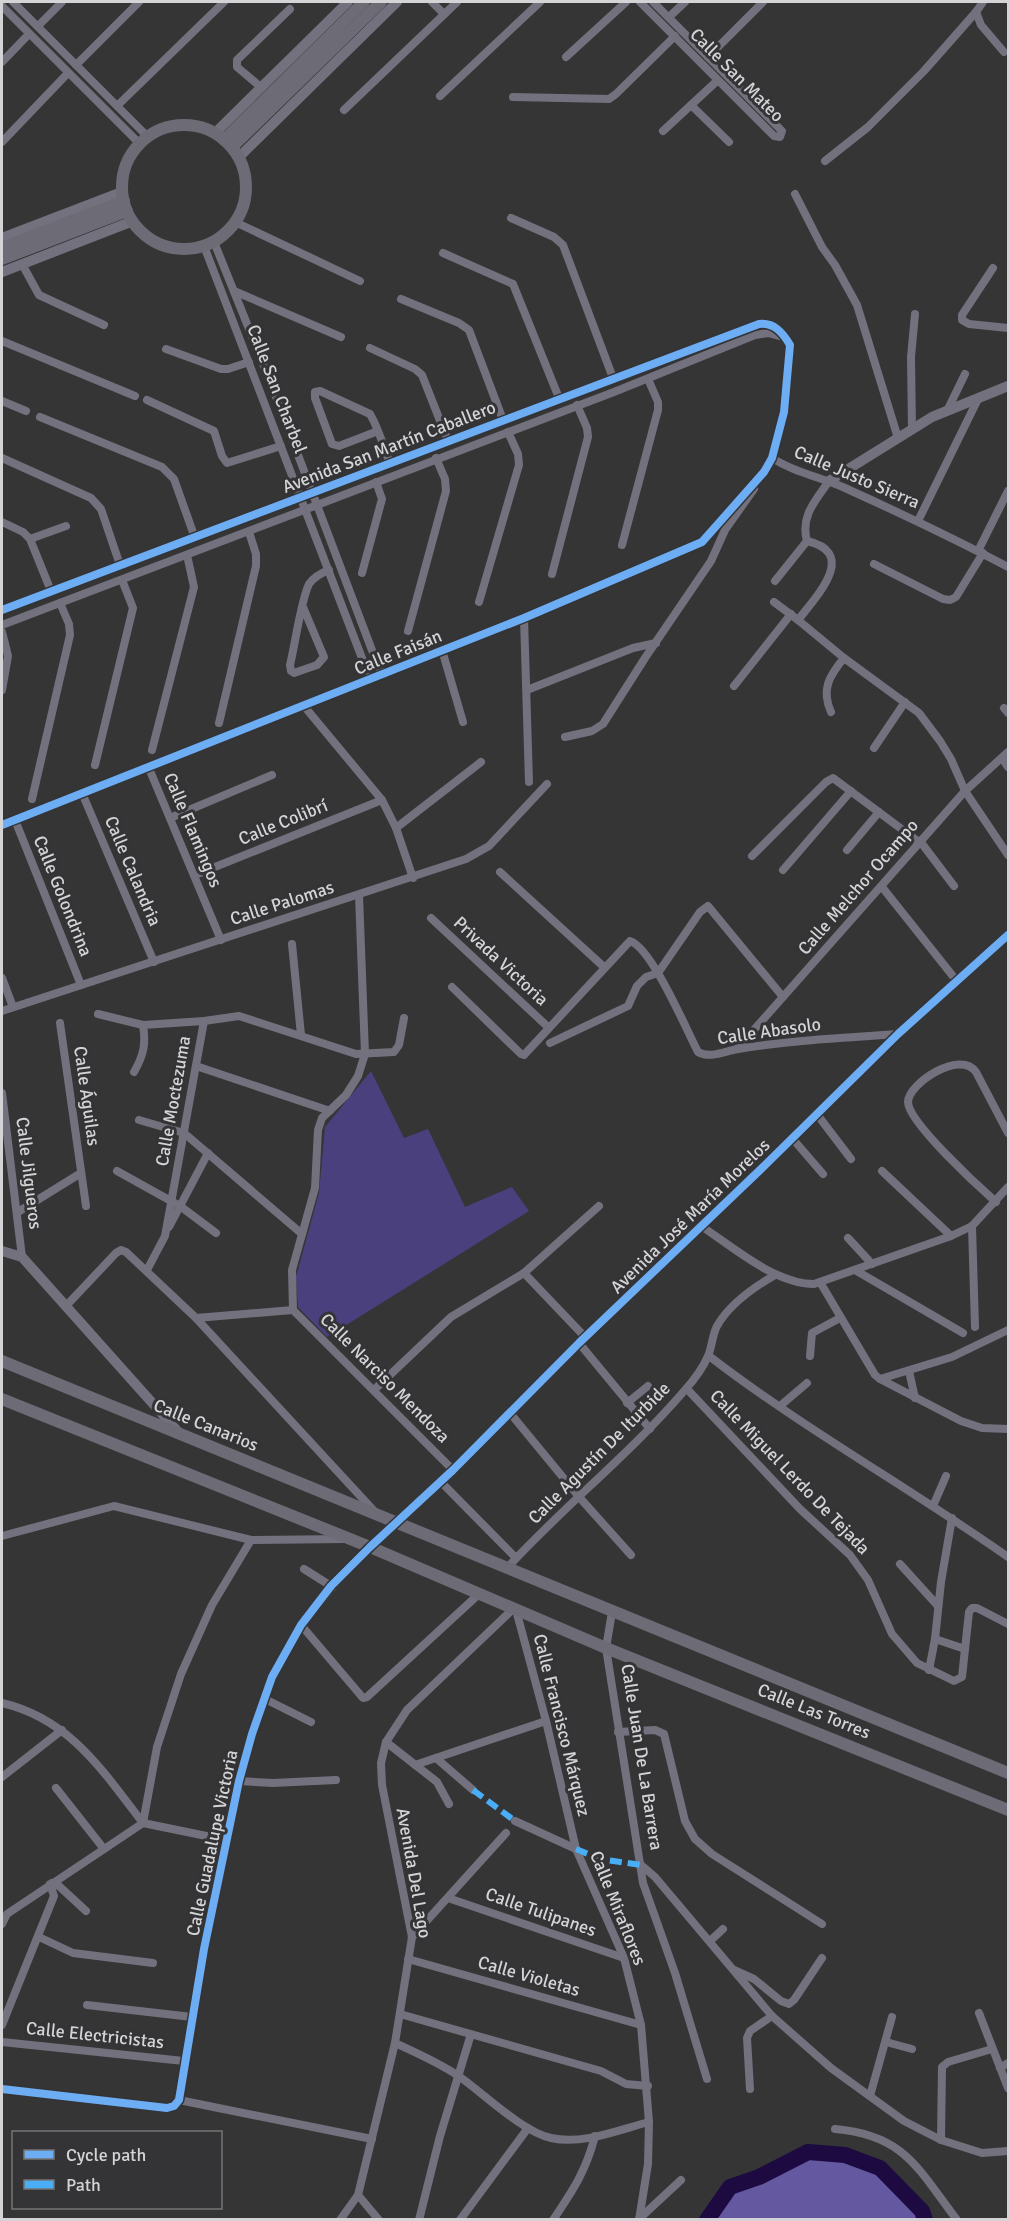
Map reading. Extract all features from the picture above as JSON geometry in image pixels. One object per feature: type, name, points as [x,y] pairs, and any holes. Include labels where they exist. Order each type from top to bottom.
[{"type":"main road","points":[[228,144],[364,2]]},
{"type":"main road","points":[[228,144],[381,2]]},
{"type":"main road","points":[[193,126],[228,144],[246,177],[245,201],[236,222],[226,233],[209,244],[184,249],[164,246],[146,236],[126,206],[126,166],[144,141],[169,127],[193,126]]},
{"type":"main road","points":[[2,248],[126,206]]},
{"type":"main road","points":[[2,259],[126,206]]},
{"type":"main road","name":"Calle Canarios","points":[[2,1361],[378,1516],[511,1563]]},
{"type":"main road","points":[[2,1399],[370,1547]]},
{"type":"main road","name":"Calle Juan De La Barrera","points":[[370,1547],[606,1648]]},
{"type":"main road","points":[[511,1563],[612,1612]]},
{"type":"main road","name":"Calle Las Torres","points":[[612,1612],[1008,1773]]},
{"type":"main road","name":"Calle Las Torres","points":[[606,1648],[1008,1810]]},
{"type":"street","points":[[13,2],[117,106],[144,141]]},
{"type":"street","points":[[38,26],[62,2]]},
{"type":"street","points":[[76,65],[139,2]]},
{"type":"street","points":[[117,106],[224,2]]},
{"type":"street","points":[[228,144],[262,87],[348,2]]},
{"type":"street","points":[[228,144],[397,2]]},
{"type":"street","points":[[432,2],[444,14]]},
{"type":"street","points":[[344,110],[457,2]]},
{"type":"street","points":[[440,96],[540,2]]},
{"type":"street","points":[[566,57],[626,2]]},
{"type":"street","name":"Calle San Mateo","points":[[639,2],[774,136],[780,137],[782,131],[653,2]]},
{"type":"street","points":[[669,17],[685,2]]},
{"type":"street","points":[[708,57],[763,2]]},
{"type":"street","points":[[825,161],[868,127],[924,71],[983,2]]},
{"type":"street","points":[[2,6],[68,74],[144,141]]},
{"type":"street","points":[[262,87],[237,67],[237,60],[290,9]]},
{"type":"street","points":[[976,12],[981,25],[1004,52]]},
{"type":"street","points":[[2,62],[29,34]]},
{"type":"street","points":[[513,97],[609,99],[675,36]]},
{"type":"street","points":[[2,142],[68,74]]},
{"type":"street","points":[[663,131],[718,80]]},
{"type":"street","points":[[691,105],[729,141]]},
{"type":"street","points":[[795,194],[822,247],[840,273],[857,305],[898,438]]},
{"type":"street","points":[[2,238],[126,206]]},
{"type":"street","points":[[2,272],[22,264],[126,206]]},
{"type":"street","points":[[511,218],[554,237],[563,245],[613,378]]},
{"type":"street","points":[[236,222],[360,281]]},
{"type":"street","name":"Calle San Charbel","points":[[209,244],[234,291],[381,674]]},
{"type":"street","name":"Calle San Charbel","points":[[209,244],[249,362],[370,679]]},
{"type":"street","points":[[443,253],[513,284],[559,398]]},
{"type":"street","points":[[22,264],[39,295],[104,325]]},
{"type":"street","points":[[993,268],[962,315],[962,320],[969,324],[1008,328]]},
{"type":"street","points":[[234,291],[341,337]]},
{"type":"street","points":[[401,299],[459,322],[469,330],[503,420]]},
{"type":"street","points":[[912,429],[911,357],[915,314]]},
{"type":"street","name":"Avenida San Martín Caballero","points":[[2,610],[759,324],[766,323],[774,326],[783,337]]},
{"type":"street","name":"Avenida San Martín Caballero","points":[[2,625],[648,379],[755,335],[768,333],[783,337]]},
{"type":"street","name":"Calle Justo Sierra","points":[[783,337],[791,350],[784,412],[772,458],[788,468],[829,481],[918,521],[1008,567]]},
{"type":"street","points":[[2,341],[135,396]]},
{"type":"street","points":[[370,348],[415,369],[422,375],[448,441]]},
{"type":"street","points":[[166,350],[221,369],[249,362]]},
{"type":"street","points":[[948,409],[965,374]]},
{"type":"street","points":[[622,544],[658,410],[658,402],[648,379]]},
{"type":"street","points":[[807,541],[804,528],[806,515],[829,481],[948,409],[1008,386]]},
{"type":"street","points":[[378,430],[335,446],[332,444],[315,398],[315,392],[320,391],[368,412],[378,430],[390,464]]},
{"type":"street","points":[[918,521],[979,398]]},
{"type":"street","points":[[147,400],[209,427],[216,436],[222,456],[227,463],[281,446]]},
{"type":"street","points":[[2,401],[26,411]]},
{"type":"street","points":[[552,574],[588,437],[587,428],[577,405]]},
{"type":"street","points":[[40,417],[162,467],[174,479],[195,538]]},
{"type":"street","points":[[479,602],[519,465],[518,454],[507,432]]},
{"type":"street","points":[[2,458],[91,498],[101,509],[120,565]]},
{"type":"street","points":[[408,631],[446,491],[445,479],[436,458]]},
{"type":"street","name":"Calle Faisán","points":[[2,825],[524,618],[702,542],[764,472],[772,458]]},
{"type":"street","points":[[565,737],[592,731],[603,724],[711,561],[725,530],[748,500],[764,472]]},
{"type":"street","points":[[362,573],[382,499],[376,482]]},
{"type":"street","points":[[874,564],[943,599],[950,600],[956,597],[1008,491]]},
{"type":"street","points":[[2,522],[23,532],[30,539],[51,591]]},
{"type":"street","points":[[30,539],[66,526]]},
{"type":"street","points":[[219,723],[256,566],[256,554],[249,532]]},
{"type":"street","points":[[775,581],[807,541]]},
{"type":"street","points":[[734,686],[822,588],[832,568],[830,554],[818,544],[807,541]]},
{"type":"street","points":[[152,750],[194,587],[187,555]]},
{"type":"street","points":[[303,607],[324,657],[318,665],[294,673],[291,671],[290,664],[303,607],[309,585],[321,573],[328,570]]},
{"type":"street","points":[[95,765],[133,608],[122,580]]},
{"type":"street","points":[[774,602],[844,658],[905,702],[930,725],[951,759],[965,791],[1008,855]]},
{"type":"street","points":[[32,799],[70,635],[69,624],[60,603]]},
{"type":"street","points":[[524,618],[529,782]]},
{"type":"street","points":[[2,633],[8,656],[2,690]]},
{"type":"street","points":[[527,690],[633,648],[656,643]]},
{"type":"street","points":[[442,650],[463,722]]},
{"type":"street","points":[[831,712],[826,702],[825,687],[831,674],[844,658]]},
{"type":"street","points":[[874,748],[905,702]]},
{"type":"street","points":[[304,706],[382,800],[396,828],[413,878]]},
{"type":"street","points":[[1005,755],[1008,767]]},
{"type":"street","name":"Calle Melchor Ocampo","points":[[737,1049],[965,791],[1005,755]]},
{"type":"street","points":[[396,828],[481,762]]},
{"type":"street","name":"Calle Flamingos","points":[[148,766],[221,940]]},
{"type":"street","points":[[170,818],[272,775]]},
{"type":"street","points":[[752,856],[826,782],[833,778],[928,850],[954,886]]},
{"type":"street","name":"Calle Palomas","points":[[2,1011],[466,859],[489,846],[547,784]]},
{"type":"street","points":[[783,870],[851,791]]},
{"type":"street","name":"Calle Calandria","points":[[82,793],[154,962]]},
{"type":"street","name":"Calle Colibrí","points":[[195,875],[382,800]]},
{"type":"street","points":[[847,850],[879,813]]},
{"type":"street","name":"Calle Golondrina","points":[[15,820],[81,985]]},
{"type":"street","points":[[452,987],[524,1055],[604,967],[500,872]]},
{"type":"street","points":[[882,887],[956,981]]},
{"type":"street","name":"Calle Narciso Mendoza","points":[[359,895],[365,1054],[358,1076],[345,1095],[322,1118],[318,1130],[315,1188],[292,1270],[293,1310],[453,1470]]},
{"type":"street","points":[[550,1043],[628,1006],[637,986],[646,978],[658,973],[700,912],[708,906],[783,997]]},
{"type":"street","name":"Privada Victoria","points":[[431,918],[548,1027]]},
{"type":"street","name":"Avenida José María Morelos","points":[[396,1523],[441,1482],[582,1340],[898,1034],[1008,935]]},
{"type":"street","name":"Calle Abasolo","points":[[604,967],[630,941],[637,944],[658,973],[698,1052],[705,1055],[737,1049],[898,1034]]},
{"type":"street","points":[[292,944],[301,1035]]},
{"type":"street","points":[[2,978],[14,1007]]},
{"type":"street","points":[[98,1014],[143,1024],[204,1021]]},
{"type":"street","name":"Calle Moctezuma","points":[[147,1270],[165,1236],[204,1021],[239,1016],[356,1054],[365,1054],[389,1053],[398,1049],[404,1018]]},
{"type":"street","name":"Calle Águilas","points":[[60,1023],[86,1206]]},
{"type":"street","points":[[134,1072],[143,1057],[146,1040],[143,1024]]},
{"type":"street","points":[[996,1202],[953,1162],[912,1113],[908,1102],[910,1092],[944,1068],[958,1063],[969,1065],[976,1072],[1008,1133]]},
{"type":"street","points":[[196,1066],[330,1111]]},
{"type":"street","name":"Calle Jilgueros","points":[[2,1093],[22,1257]]},
{"type":"street","points":[[816,1113],[851,1159]]},
{"type":"street","points":[[139,1120],[184,1133],[302,1234]]},
{"type":"street","points":[[792,1138],[823,1174]]},
{"type":"street","points":[[165,1236],[208,1153]]},
{"type":"street","points":[[882,1170],[951,1236]]},
{"type":"street","points":[[117,1171],[180,1206],[216,1233]]},
{"type":"street","name":"Calle Águilas","points":[[18,1212],[81,1173]]},
{"type":"street","points":[[701,1226],[775,1275],[797,1283],[820,1282],[951,1236],[972,1226],[1008,1187]]},
{"type":"street","points":[[374,1390],[451,1317],[524,1273],[599,1206]]},
{"type":"street","points":[[972,1226],[975,1327]]},
{"type":"street","points":[[848,1238],[872,1264]]},
{"type":"street","points":[[2,1251],[22,1257],[180,1434]]},
{"type":"street","points":[[66,1306],[116,1252],[126,1252],[196,1318],[378,1516]]},
{"type":"street","points":[[855,1270],[963,1334]]},
{"type":"street","points":[[524,1273],[582,1340],[627,1403],[650,1429]]},
{"type":"street","name":"Calle Agustín De Iturbide","points":[[511,1563],[650,1429],[687,1389],[709,1356],[713,1335],[726,1314],[745,1296],[775,1275]]},
{"type":"street","points":[[820,1282],[875,1375],[880,1379],[972,1425],[982,1428],[1008,1429]]},
{"type":"street","name":"Calle Narciso Mendoza","points":[[196,1318],[293,1310]]},
{"type":"street","points":[[810,1356],[812,1333],[840,1318]]},
{"type":"street","points":[[880,1379],[970,1350],[1008,1330]]},
{"type":"street","points":[[709,1356],[744,1383],[1008,1557]]},
{"type":"street","points":[[909,1371],[915,1398]]},
{"type":"street","points":[[780,1406],[807,1383]]},
{"type":"street","points":[[627,1403],[648,1386]]},
{"type":"street","name":"Calle Miguel Lerdo De Tejada","points":[[687,1389],[800,1509],[850,1555],[868,1580],[892,1634],[917,1663],[958,1681],[962,1677],[965,1649]]},
{"type":"street","points":[[510,1413],[580,1498],[631,1555]]},
{"type":"street","points":[[933,1506],[946,1476]]},
{"type":"street","points":[[441,1482],[511,1563]]},
{"type":"street","points":[[2,1536],[114,1506],[251,1540],[349,1539]]},
{"type":"street","points":[[929,1670],[952,1518]]},
{"type":"street","name":"Calle Guadalupe Victoria","points":[[176,2103],[239,1781],[252,1734],[272,1677],[301,1625],[331,1586],[396,1523]]},
{"type":"street","points":[[2,1924],[7,1914],[143,1823],[157,1747],[181,1674],[212,1605],[251,1540]]},
{"type":"street","points":[[900,1564],[938,1606]]},
{"type":"street","points":[[304,1569],[331,1586]]},
{"type":"street","points":[[301,1625],[363,1698],[367,1697],[479,1594]]},
{"type":"street","points":[[935,1639],[965,1649],[969,1612],[972,1608],[977,1608],[1008,1624]]},
{"type":"street","name":"Calle Francisco Márquez","points":[[514,1609],[546,1721],[576,1849]]},
{"type":"street","name":"Avenida Del Lago","points":[[340,2220],[358,2195],[396,2043],[412,1937],[382,1785],[381,1763],[386,1742],[407,1710],[514,1609]]},
{"type":"street","points":[[606,1648],[612,1612]]},
{"type":"street","name":"Calle Juan De La Barrera","points":[[606,1648],[643,1883],[675,1973],[707,2079]]},
{"type":"street","points":[[265,1699],[311,1722]]},
{"type":"street","points":[[2,1703],[41,1717],[62,1730],[94,1760],[143,1823],[226,1840]]},
{"type":"street","points":[[415,1765],[546,1721]]},
{"type":"street","points":[[2,1778],[62,1730]]},
{"type":"street","points":[[618,1732],[655,1730],[664,1734],[685,1821],[695,1839],[712,1854],[822,1924]]},
{"type":"street","points":[[386,1742],[437,1782],[449,1804]]},
{"type":"street","points":[[436,1758],[473,1790]]},
{"type":"street","points":[[239,1781],[273,1783],[336,1780]]},
{"type":"street","points":[[56,1788],[104,1849]]},
{"type":"street","points":[[515,1821],[576,1849]]},
{"type":"street","points":[[412,1937],[506,1833]]},
{"type":"street","name":"Calle Miraflores","points":[[576,1849],[624,1959],[641,2025],[648,2086],[649,2122],[648,2164],[639,2219]]},
{"type":"street","points":[[641,1865],[655,1877],[772,2016],[831,2068],[903,2121],[941,2140],[982,2153],[1008,2151]]},
{"type":"street","points":[[51,1884],[59,1886],[86,1911]]},
{"type":"street","points":[[2,2025],[54,1896],[51,1884]]},
{"type":"street","name":"Calle Tulipanes","points":[[448,1898],[624,1959]]},
{"type":"street","points":[[710,1941],[723,1929]]},
{"type":"street","points":[[39,1937],[74,1953],[153,1963]]},
{"type":"street","points":[[732,1969],[754,1979],[781,2001],[789,2004],[822,1958]]},
{"type":"street","name":"Calle Violetas","points":[[408,1959],[641,2025]]},
{"type":"street","points":[[87,2005],[192,2017]]},
{"type":"street","points":[[979,2013],[992,2049],[1004,2066],[1008,2088]]},
{"type":"street","points":[[400,2014],[601,2071],[626,2084],[648,2086]]},
{"type":"street","points":[[750,2090],[747,2038],[750,2031],[772,2016]]},
{"type":"street","points":[[870,2096],[892,2017]]},
{"type":"street","points":[[419,2220],[440,2136],[471,2034]]},
{"type":"street","name":"Calle Electricistas","points":[[2,2042],[184,2061]]},
{"type":"street","points":[[886,2042],[912,2049]]},
{"type":"street","points":[[396,2043],[429,2058],[458,2076],[528,2128],[550,2138],[573,2140],[649,2122]]},
{"type":"street","points":[[941,2140],[941,2073],[945,2064],[992,2049]]},
{"type":"street","points":[[2,2089],[167,2108],[176,2103],[372,2139]]},
{"type":"street","points":[[460,2220],[528,2128]]},
{"type":"street","points":[[835,2129],[866,2133],[901,2150],[957,2220]]},
{"type":"street","points":[[553,2220],[580,2180],[590,2157],[595,2136]]},
{"type":"street","points":[[639,2219],[681,2180]]},
{"type":"street","points":[[358,2195],[379,2220]]},
{"type":"shaded area","points":[[371,1071],[404,1138],[428,1129],[465,1207],[512,1187],[529,1211],[327,1337],[298,1307],[296,1277],[319,1193],[325,1127]]},
{"type":"shaded area","points":[[808,2152],[845,2155],[880,2168],[922,2211],[925,2219],[707,2219],[730,2187],[759,2177]]},
{"type":"waterway","points":[[707,2220],[730,2187],[759,2177],[808,2152],[845,2155],[880,2168],[922,2211],[925,2220]]},
{"type":"marked path","points":[[473,1790],[515,1821]]},
{"type":"marked path","points":[[576,1849],[600,1859],[641,1865]]},
{"type":"cycle path","points":[[2,610],[759,324],[778,329],[790,345],[784,412],[772,458],[764,472],[702,542],[524,618],[2,825]]},
{"type":"cycle path","points":[[2,2089],[167,2108],[174,2106],[179,2100],[204,1949],[239,1781],[252,1734],[272,1677],[301,1625],[331,1586],[453,1470],[579,1343],[898,1034],[1008,935]]}]
